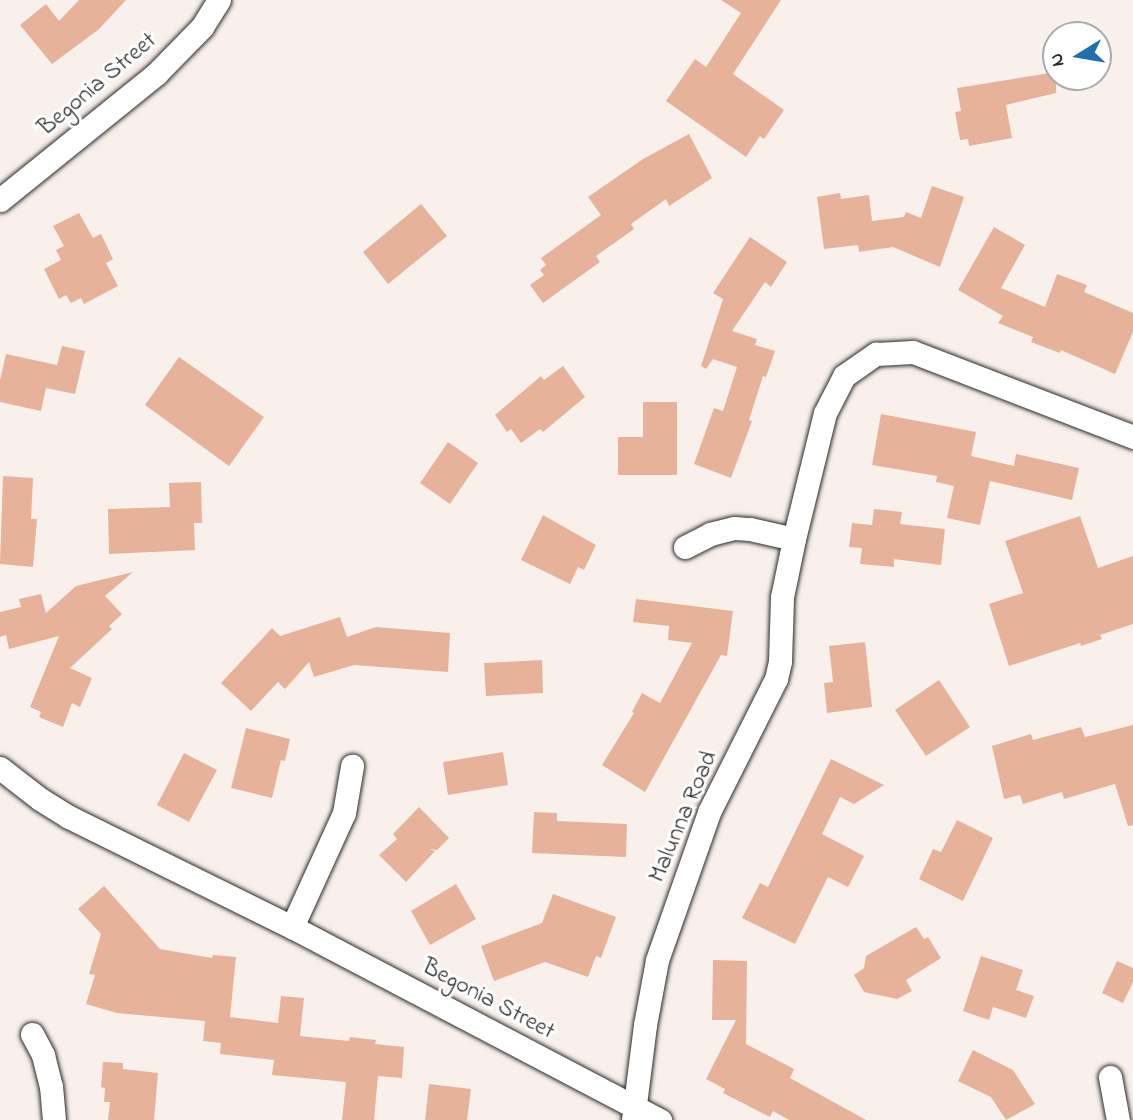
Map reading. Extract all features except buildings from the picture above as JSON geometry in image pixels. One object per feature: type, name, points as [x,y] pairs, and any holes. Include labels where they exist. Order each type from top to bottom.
[{"type":"street","name":"Begonia Street","points":[[0,200],[156,74],[202,27],[219,0]]},
{"type":"street","name":"Malunna Road","points":[[633,1113],[651,984],[666,932],[709,812],[776,679],[780,661],[782,597],[794,539],[831,398],[844,376],[876,354],[902,350],[928,356],[1133,437]]},
{"type":"street","points":[[685,547],[710,534],[734,528],[750,528],[794,539]]},
{"type":"street","points":[[292,927],[344,813],[352,766]]},
{"type":"street","name":"Begonia Street","points":[[0,768],[40,799],[69,817],[292,927],[633,1113],[660,1120]]},
{"type":"street","points":[[32,1034],[43,1055],[49,1076],[54,1120]]},
{"type":"street","points":[[1110,1077],[1118,1120]]}]
